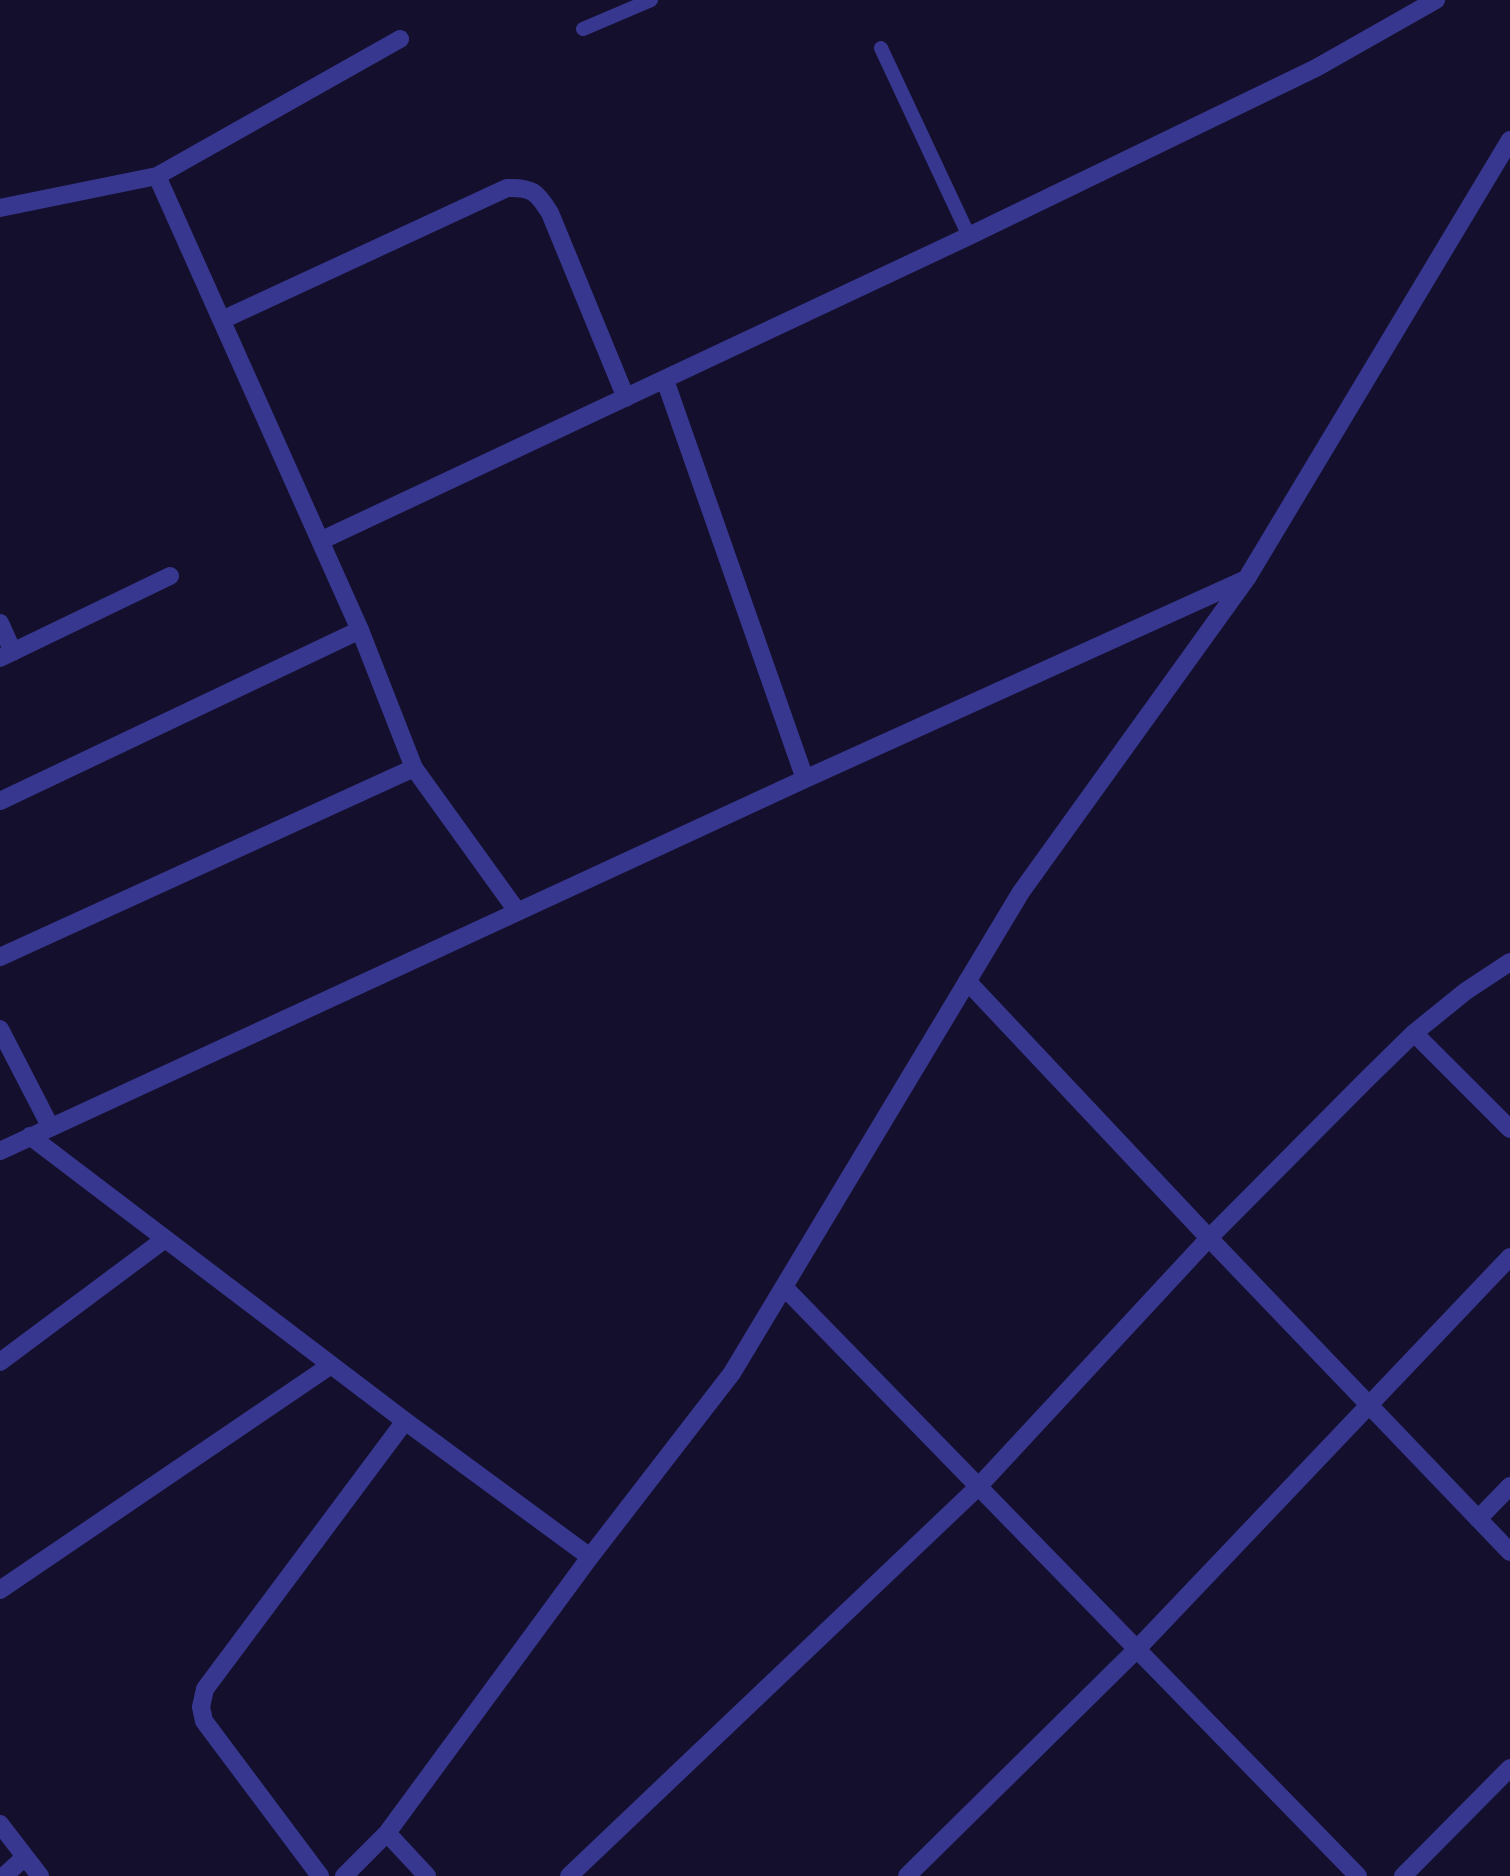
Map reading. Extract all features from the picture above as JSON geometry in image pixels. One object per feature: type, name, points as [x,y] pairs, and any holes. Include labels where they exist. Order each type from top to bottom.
[{"type":"street","points":[[320,541],[969,236],[1316,68],[1436,0]]},
{"type":"street","points":[[0,208],[158,176],[400,39]]},
{"type":"street","points":[[344,1876],[387,1833],[590,1556],[732,1373],[1021,892],[1247,578],[1510,140]]},
{"type":"street","points":[[158,176],[360,630],[414,768],[517,911]]},
{"type":"street","points":[[222,320],[507,188],[524,187],[539,195],[550,213],[626,398]]},
{"type":"street","points":[[665,380],[805,779]]},
{"type":"street","points":[[0,623],[7,655],[170,576]]},
{"type":"street","points":[[0,1151],[517,911],[1247,578]]},
{"type":"street","points":[[0,801],[360,630]]},
{"type":"street","points":[[0,957],[414,768]]},
{"type":"street","points":[[569,1876],[978,1487],[1209,1238],[1415,1033],[1466,991],[1510,962]]},
{"type":"street","points":[[967,981],[1510,1552]]},
{"type":"street","points":[[0,1030],[50,1126]]},
{"type":"street","points":[[1415,1033],[1510,1129]]},
{"type":"street","points":[[30,1136],[405,1421],[590,1556]]},
{"type":"street","points":[[0,1362],[165,1239]]},
{"type":"street","points":[[907,1876],[1137,1649],[1510,1257]]},
{"type":"street","points":[[784,1287],[1358,1876]]},
{"type":"street","points":[[0,1590],[331,1365]]},
{"type":"street","points":[[320,1876],[204,1721],[201,1707],[205,1689],[405,1421]]},
{"type":"street","points":[[1478,1519],[1510,1486]]},
{"type":"street","points":[[1403,1876],[1510,1768]]},
{"type":"street","points":[[0,1824],[40,1876]]},
{"type":"street","points":[[387,1833],[427,1876]]},
{"type":"street","points":[[4,1876],[25,1857]]},
{"type":"lane","points":[[583,29],[651,0]]},
{"type":"lane","points":[[881,48],[969,236]]}]
